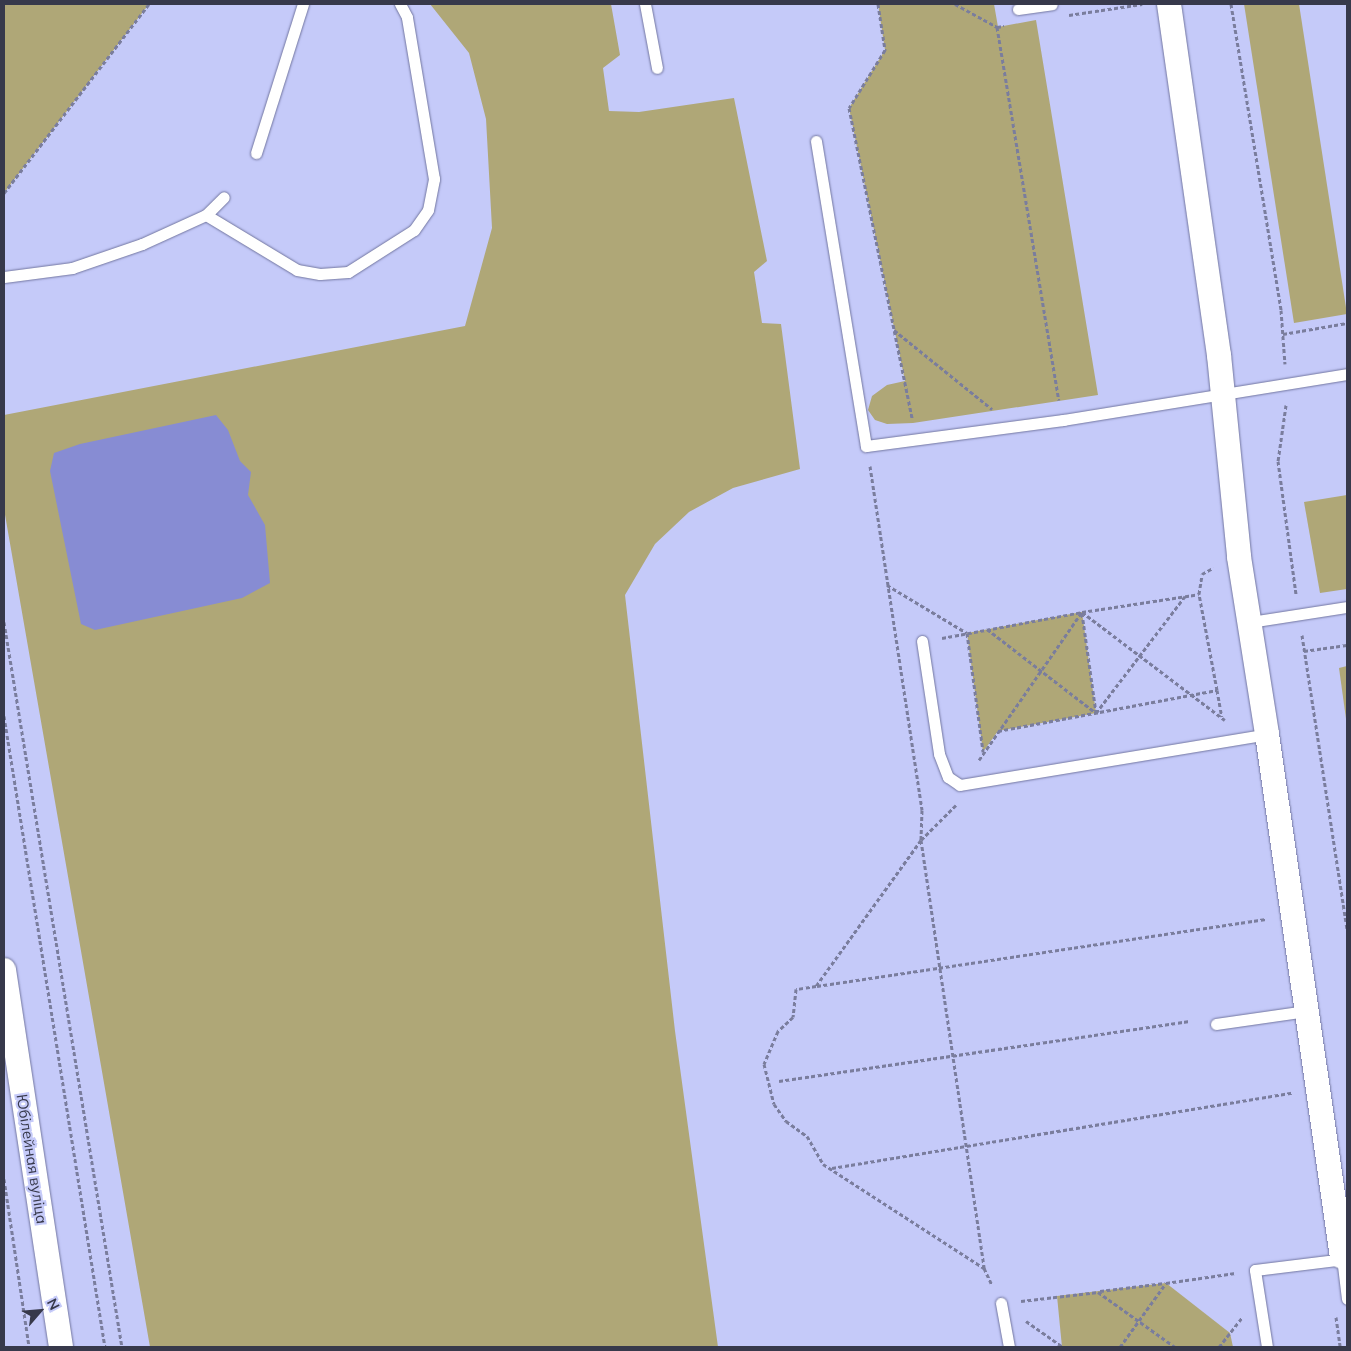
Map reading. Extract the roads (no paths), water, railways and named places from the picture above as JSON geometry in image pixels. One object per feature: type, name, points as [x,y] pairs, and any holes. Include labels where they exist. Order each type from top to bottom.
[{"type":"street","points":[[1168,4],[1224,394],[1239,556],[1250,622],[1257,736],[1306,1011],[1344,1259]]},
{"type":"street","name":"Юбілейная вуліца","points":[[4,970],[61,1347]]},
{"type":"lane","points":[[256,153],[303,4]]},
{"type":"lane","points":[[206,215],[297,270],[320,274],[348,272],[414,230],[428,210],[434,179],[407,17],[400,4]]},
{"type":"lane","points":[[645,4],[657,68]]},
{"type":"lane","points":[[1018,9],[1052,4]]},
{"type":"lane","points":[[816,141],[866,446],[1063,420],[1347,374]]},
{"type":"lane","points":[[4,277],[72,268],[142,244],[206,215],[224,197]]},
{"type":"lane","points":[[1250,622],[1347,607]]},
{"type":"lane","points":[[922,642],[939,754],[948,777],[960,785],[1257,736]]},
{"type":"lane","points":[[1216,1024],[1306,1011]]},
{"type":"lane","points":[[1267,1347],[1255,1270],[1344,1259],[1347,1299]]},
{"type":"lane","points":[[1001,1303],[1009,1347]]},
{"type":"water","points":[[216,415],[228,430],[240,461],[251,472],[248,495],[265,525],[270,583],[242,598],[95,630],[81,624],[50,471],[54,453],[80,444]]}]
